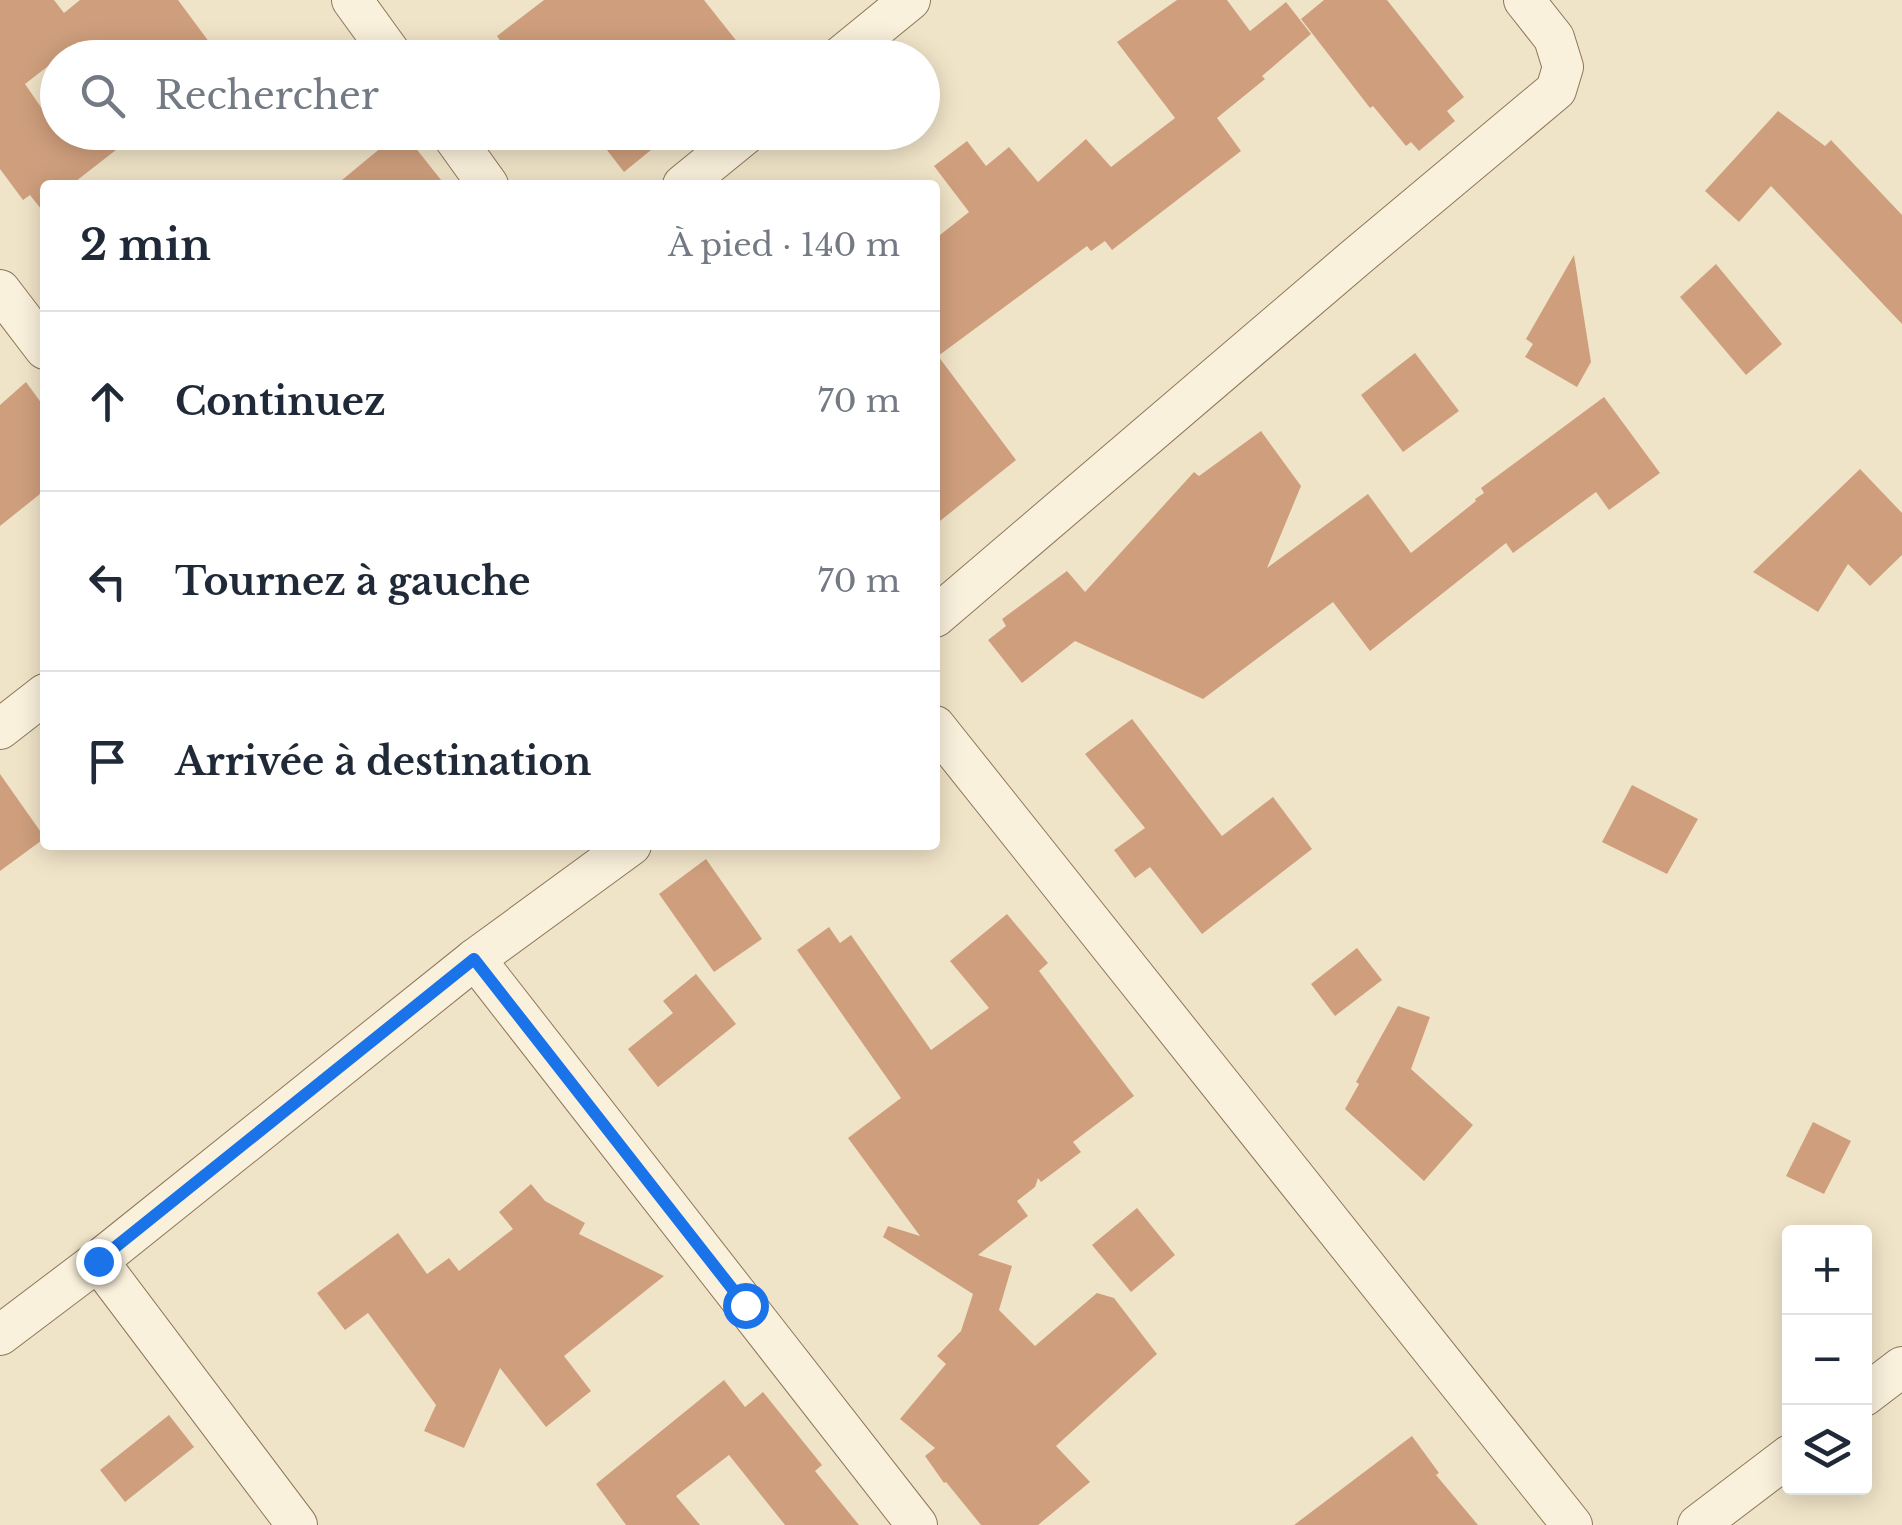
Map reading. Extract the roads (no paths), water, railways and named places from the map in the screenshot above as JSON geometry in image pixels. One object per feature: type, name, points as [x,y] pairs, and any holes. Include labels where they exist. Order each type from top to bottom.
[{"type":"street","points":[[352,0],[381,40]]},
{"type":"street","points":[[861,40],[910,0]]},
{"type":"street","points":[[940,613],[1556,90],[1563,67],[1554,38],[1524,0]]},
{"type":"street","points":[[463,150],[484,180]]},
{"type":"street","points":[[689,180],[726,150]]},
{"type":"street","points":[[0,290],[40,342]]},
{"type":"street","points":[[0,729],[40,698]]},
{"type":"street","points":[[940,732],[1572,1525]]},
{"type":"street","points":[[0,1335],[474,959],[624,850]]},
{"type":"street","points":[[474,959],[917,1525]]},
{"type":"street","points":[[98,1261],[297,1525]]},
{"type":"street","points":[[1872,1390],[1902,1368]]},
{"type":"street","points":[[1698,1525],[1782,1460]]}]
